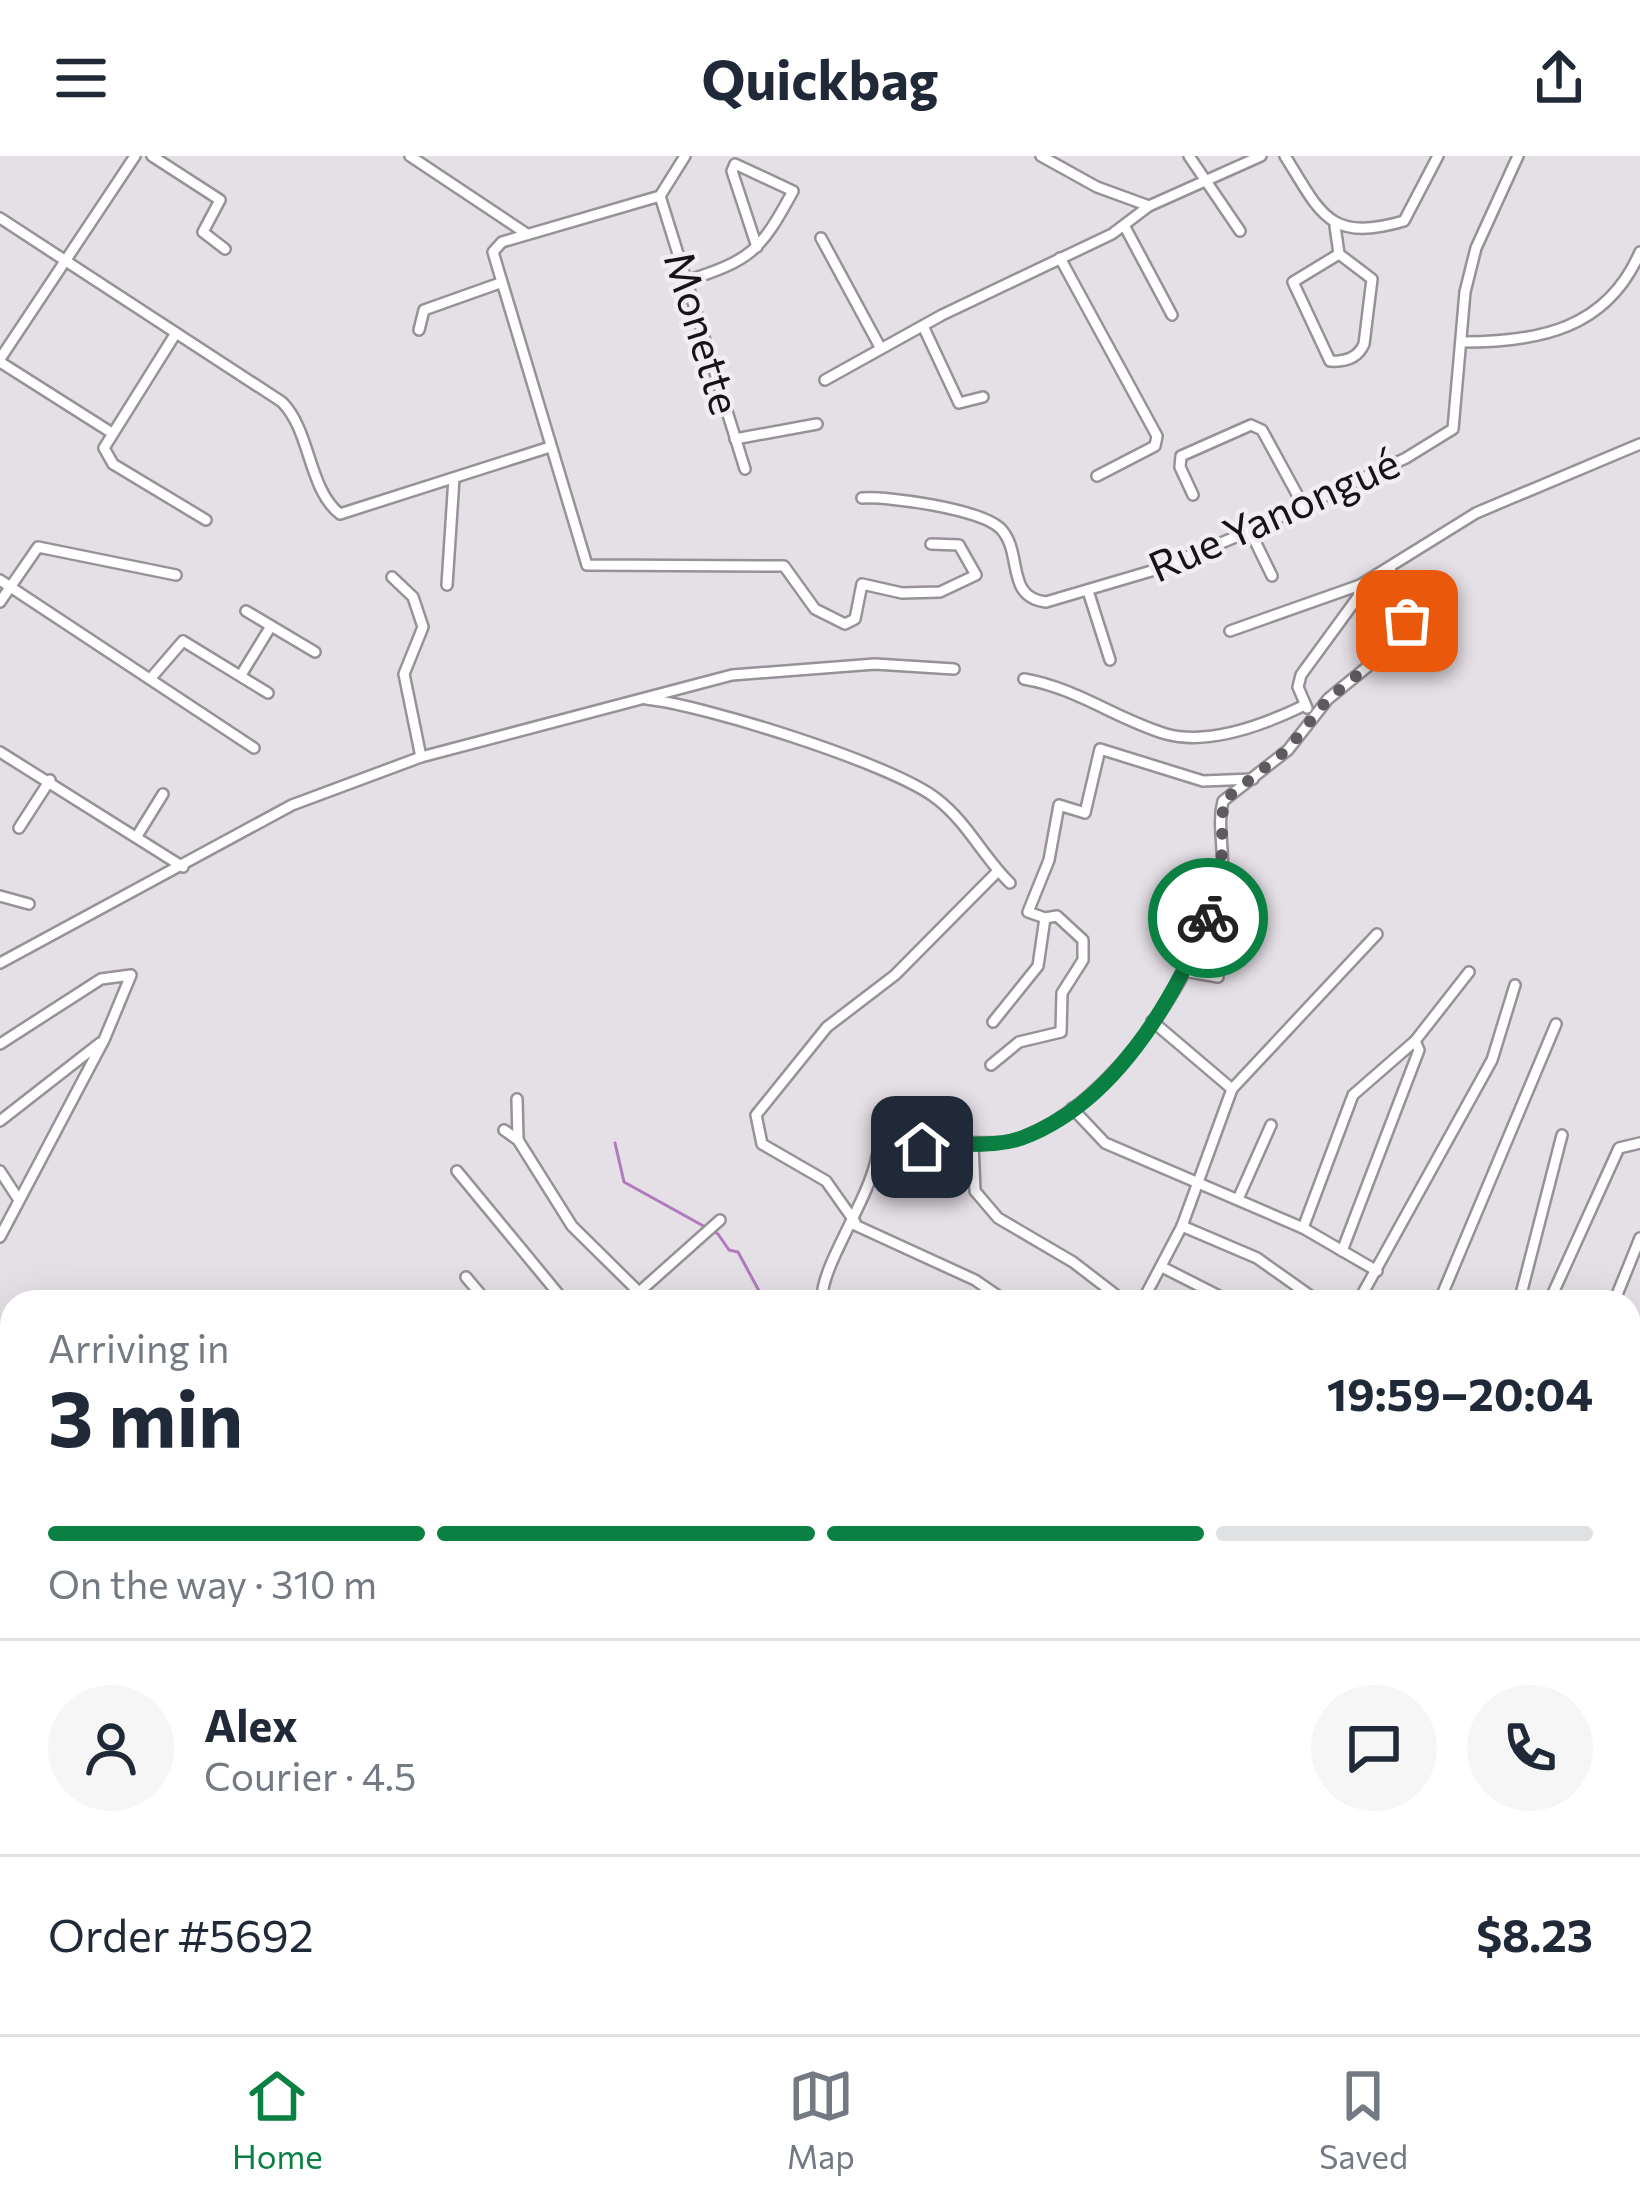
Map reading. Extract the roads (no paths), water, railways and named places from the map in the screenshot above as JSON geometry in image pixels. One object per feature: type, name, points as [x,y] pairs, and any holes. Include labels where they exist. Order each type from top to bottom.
[{"type":"street","points":[[112,433],[0,361],[135,156]]},
{"type":"street","points":[[152,156],[220,200],[202,229],[225,248]]},
{"type":"street","points":[[410,156],[527,234]]},
{"type":"street","points":[[686,156],[660,196],[496,247],[493,259],[584,560],[592,568],[784,566],[815,609],[845,624],[855,619],[862,584],[902,593],[940,592],[976,575],[958,545],[931,544]]},
{"type":"street","points":[[1041,156],[1097,187],[1149,206]]},
{"type":"street","points":[[1189,156],[1240,231]]},
{"type":"street","points":[[825,380],[880,347],[1126,227],[1149,206],[1261,156]]},
{"type":"street","points":[[1285,156],[1335,226],[1339,254],[1372,279],[1364,344],[1360,353],[1342,362],[1330,361],[1293,282],[1339,254]]},
{"type":"street","points":[[1335,226],[1404,220],[1438,156]]},
{"type":"street","name":"Rue Yanongué","points":[[862,498],[894,497],[993,523],[1012,550],[1020,589],[1028,598],[1046,602],[1250,531],[1448,435],[1455,420],[1466,292],[1476,248],[1518,156]]},
{"type":"street","points":[[686,281],[741,263],[757,247],[793,187],[735,164],[732,171],[757,247]]},
{"type":"street","name":"Monette","points":[[660,196],[746,469]]},
{"type":"street","points":[[0,218],[290,410],[329,502],[340,514],[550,447]]},
{"type":"street","points":[[1126,227],[1172,315]]},
{"type":"street","points":[[821,238],[880,347]]},
{"type":"street","points":[[1463,342],[1513,342],[1570,327],[1617,294],[1640,252]]},
{"type":"street","points":[[1060,258],[1157,436],[1155,446],[1097,476]]},
{"type":"street","points":[[419,330],[424,310],[500,283]]},
{"type":"street","points":[[923,326],[959,403],[983,397]]},
{"type":"street","points":[[176,333],[104,448],[107,460],[206,520]]},
{"type":"street","points":[[735,439],[817,424]]},
{"type":"street","points":[[1193,495],[1180,467],[1181,456],[1251,425],[1262,430],[1304,507]]},
{"type":"street","points":[[1230,631],[1360,585],[1476,513],[1640,444]]},
{"type":"street","points":[[447,586],[454,478]]},
{"type":"street","points":[[1250,531],[1272,576]]},
{"type":"street","points":[[0,602],[5,583],[28,556],[44,546],[176,575]]},
{"type":"street","points":[[824,1290],[826,1276],[855,1223],[878,1156],[950,1142],[973,1145],[1018,1139],[1072,1108],[1116,1073],[1184,971],[1221,879],[1223,801],[1300,737],[1317,712],[1383,654],[1407,621],[1390,569]]},
{"type":"street","points":[[392,577],[413,596],[423,627],[404,674],[421,758]]},
{"type":"street","points":[[5,583],[254,748]]},
{"type":"street","points":[[1317,712],[1305,705],[1298,687],[1301,675],[1358,597],[1360,585]]},
{"type":"street","points":[[1088,591],[1110,659]]},
{"type":"street","points":[[246,611],[315,652]]},
{"type":"street","points":[[241,675],[271,626]]},
{"type":"street","points":[[151,678],[183,641],[268,693]]},
{"type":"street","points":[[0,963],[95,908],[184,867],[323,790],[421,758],[646,698],[681,684],[769,670],[875,664],[954,669]]},
{"type":"street","points":[[1024,679],[1082,694],[1173,736],[1245,728],[1305,705]]},
{"type":"street","points":[[646,698],[740,721],[910,782],[971,829],[1010,883]]},
{"type":"street","points":[[991,1065],[1019,1042],[1061,1032],[1062,993],[1083,960],[1083,940],[1057,916],[1045,918],[1028,912],[1049,860],[1059,805],[1085,813],[1100,749],[1203,781],[1253,779]]},
{"type":"street","points":[[0,752],[184,867]]},
{"type":"street","points":[[20,828],[50,781]]},
{"type":"street","points":[[137,836],[164,794]]},
{"type":"street","points":[[990,1290],[855,1223],[826,1181],[762,1144],[756,1115],[827,1027],[895,975],[998,871]]},
{"type":"street","points":[[0,896],[29,904]]},
{"type":"street","points":[[993,1022],[1038,966],[1045,918]]},
{"type":"street","points":[[1149,1290],[1182,1226],[1232,1089],[1377,934]]},
{"type":"street","points":[[1184,971],[1218,977]]},
{"type":"street","points":[[1303,1228],[1353,1095],[1414,1041],[1469,972]]},
{"type":"street","points":[[0,1044],[101,980],[131,975],[104,1040],[17,1197],[0,1237]]},
{"type":"street","points":[[1365,1290],[1492,1060],[1515,985]]},
{"type":"street","points":[[1152,1021],[1232,1089]]},
{"type":"street","points":[[1443,1290],[1556,1024]]},
{"type":"street","points":[[0,1121],[104,1040]]},
{"type":"street","points":[[1342,1250],[1419,1050],[1414,1041]]},
{"type":"street","points":[[517,1099],[518,1140]]},
{"type":"street","points":[[1072,1108],[1105,1143],[1303,1228],[1377,1271]]},
{"type":"street","points":[[1238,1199],[1271,1125]]},
{"type":"street","points":[[504,1130],[518,1140],[572,1226],[637,1290]]},
{"type":"street","points":[[1522,1290],[1562,1135]]},
{"type":"street","points":[[1554,1290],[1619,1148],[1626,1142],[1640,1143]]},
{"type":"street","points":[[973,1145],[975,1191],[998,1218],[1073,1262],[1109,1290]]},
{"type":"street","points":[[0,1171],[17,1197]]},
{"type":"street","points":[[457,1171],[555,1290]]},
{"type":"street","points":[[641,1290],[721,1220]]},
{"type":"street","points":[[1182,1226],[1256,1258],[1302,1290]]},
{"type":"street","points":[[1619,1290],[1640,1238]]},
{"type":"street","points":[[1162,1267],[1207,1290]]},
{"type":"street","points":[[466,1277],[477,1290]]},
{"type":"waterway","points":[[615,1143],[624,1182],[718,1234],[729,1250],[738,1252],[759,1290]]}]
